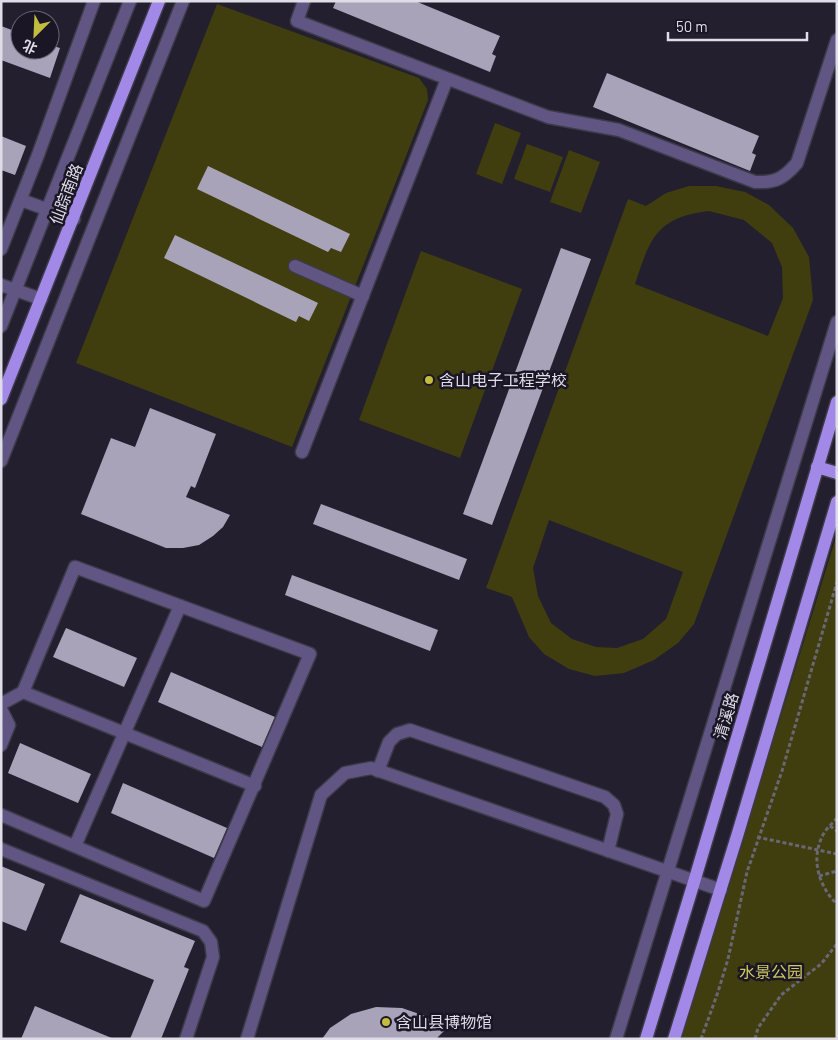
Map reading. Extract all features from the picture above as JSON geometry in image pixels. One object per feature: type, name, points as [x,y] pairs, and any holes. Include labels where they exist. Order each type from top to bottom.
[{"type":"main road","name":"仙踪南路","points":[[1,398],[74,219],[159,1]]},
{"type":"main road","name":"清溪路","points":[[646,1039],[837,402]]},
{"type":"main road","points":[[817,467],[837,473]]},
{"type":"main road","points":[[674,1039],[721,890],[837,502]]},
{"type":"street","points":[[1,249],[21,200],[94,1]]},
{"type":"street","points":[[1,326],[130,1]]},
{"type":"street","points":[[1,462],[183,1]]},
{"type":"street","points":[[304,1],[297,21],[548,116],[619,130],[755,182],[768,183],[778,180],[797,163],[837,40]]},
{"type":"street","points":[[302,452],[447,79]]},
{"type":"street","points":[[21,200],[74,219]]},
{"type":"street","points":[[294,266],[363,296]]},
{"type":"street","points":[[1,285],[41,299]]},
{"type":"street","points":[[616,1039],[837,322]]},
{"type":"street","points":[[1,704],[23,692],[75,567],[310,654],[255,786],[204,901],[1,815]]},
{"type":"street","points":[[76,846],[180,606]]},
{"type":"street","points":[[23,692],[255,786]]},
{"type":"street","points":[[1,708],[9,726],[1,745]]},
{"type":"street","points":[[378,771],[389,742],[397,734],[410,730],[605,797],[614,805],[617,814],[608,851]]},
{"type":"street","points":[[247,1039],[320,794],[345,773],[371,768],[721,890]]},
{"type":"street","points":[[1,849],[203,931],[211,942],[213,957],[186,1039]]},
{"type":"path","points":[[701,1039],[716,1000],[728,959],[747,872],[782,771],[837,582]]},
{"type":"path","points":[[837,818],[824,833],[818,850],[817,870],[824,888],[837,904]]},
{"type":"path","points":[[830,826],[837,831]]},
{"type":"path","points":[[738,833],[837,854]]},
{"type":"path","points":[[819,876],[837,871]]},
{"type":"path","points":[[833,900],[837,897]]},
{"type":"path","points":[[755,1039],[758,1028],[781,995],[821,964],[837,944]]},
{"type":"green space","points":[[217,4],[419,78],[427,89],[428,100],[292,447],[76,363]]},
{"type":"green space","points":[[495,123],[521,133],[502,184],[476,174]]},
{"type":"green space","points":[[527,144],[563,157],[550,192],[514,179]]},
{"type":"green space","points":[[569,150],[600,162],[581,213],[550,202]]},
{"type":"green space","points":[[689,186],[716,186],[745,192],[769,205],[793,228],[809,257],[813,300],[694,624],[678,643],[654,660],[624,673],[595,676],[569,669],[544,654],[529,637],[512,597],[486,588],[628,199],[646,206],[666,193]],"holes":[[[709,211],[744,220],[772,243],[782,267],[783,298],[768,336],[635,284],[651,242],[658,232],[678,218]],[[549,520],[683,572],[666,619],[643,639],[617,648],[596,647],[572,639],[551,623],[538,596],[533,568]]]},
{"type":"green space","points":[[421,251],[522,289],[460,458],[359,420]]},
{"type":"green space","name":"水景公园","points":[[837,534],[837,1039],[681,1039]]},
{"type":"building","points":[[336,1],[415,1],[500,36],[492,54],[496,56],[490,72],[333,8]]},
{"type":"building","points":[[1,26],[10,29],[10,60],[56,60],[50,78],[1,60]]},
{"type":"building","points":[[607,73],[759,136],[752,153],[756,155],[750,171],[593,107]]},
{"type":"building","points":[[1,136],[26,146],[15,175],[1,170]]},
{"type":"building","points":[[208,166],[350,234],[341,252],[331,248],[328,252],[197,189]]},
{"type":"building","points":[[175,235],[318,303],[309,321],[299,316],[296,322],[164,258]]},
{"type":"building","points":[[561,248],[591,259],[492,525],[463,514]]},
{"type":"building","points":[[150,408],[216,434],[195,488],[191,486],[186,497],[230,515],[223,527],[199,545],[183,548],[166,548],[81,514],[111,438],[135,447]]},
{"type":"building","points":[[321,504],[467,559],[459,580],[313,524]]},
{"type":"building","points":[[292,575],[438,630],[430,651],[285,595]]},
{"type":"building","points":[[66,628],[137,658],[124,687],[53,657]]},
{"type":"building","points":[[171,672],[275,717],[262,747],[158,702]]},
{"type":"building","points":[[20,743],[91,774],[78,803],[8,773]]},
{"type":"building","points":[[123,783],[227,828],[214,858],[111,813]]},
{"type":"building","points":[[1,866],[45,884],[26,931],[1,921]]},
{"type":"building","points":[[80,894],[195,941],[184,967],[189,969],[161,1039],[130,1039],[154,980],[60,942]]},
{"type":"building","points":[[35,1006],[114,1039],[21,1039]]},
{"type":"building","name":"含山县博物馆","points":[[376,1007],[402,1008],[425,1016],[444,1031],[436,1039],[322,1039],[330,1028],[351,1014]]},
{"type":"place","name":"含山电子工程学校","points":[[429,380]]},
{"type":"place","name":"含山县博物馆","points":[[386,1022]]}]
